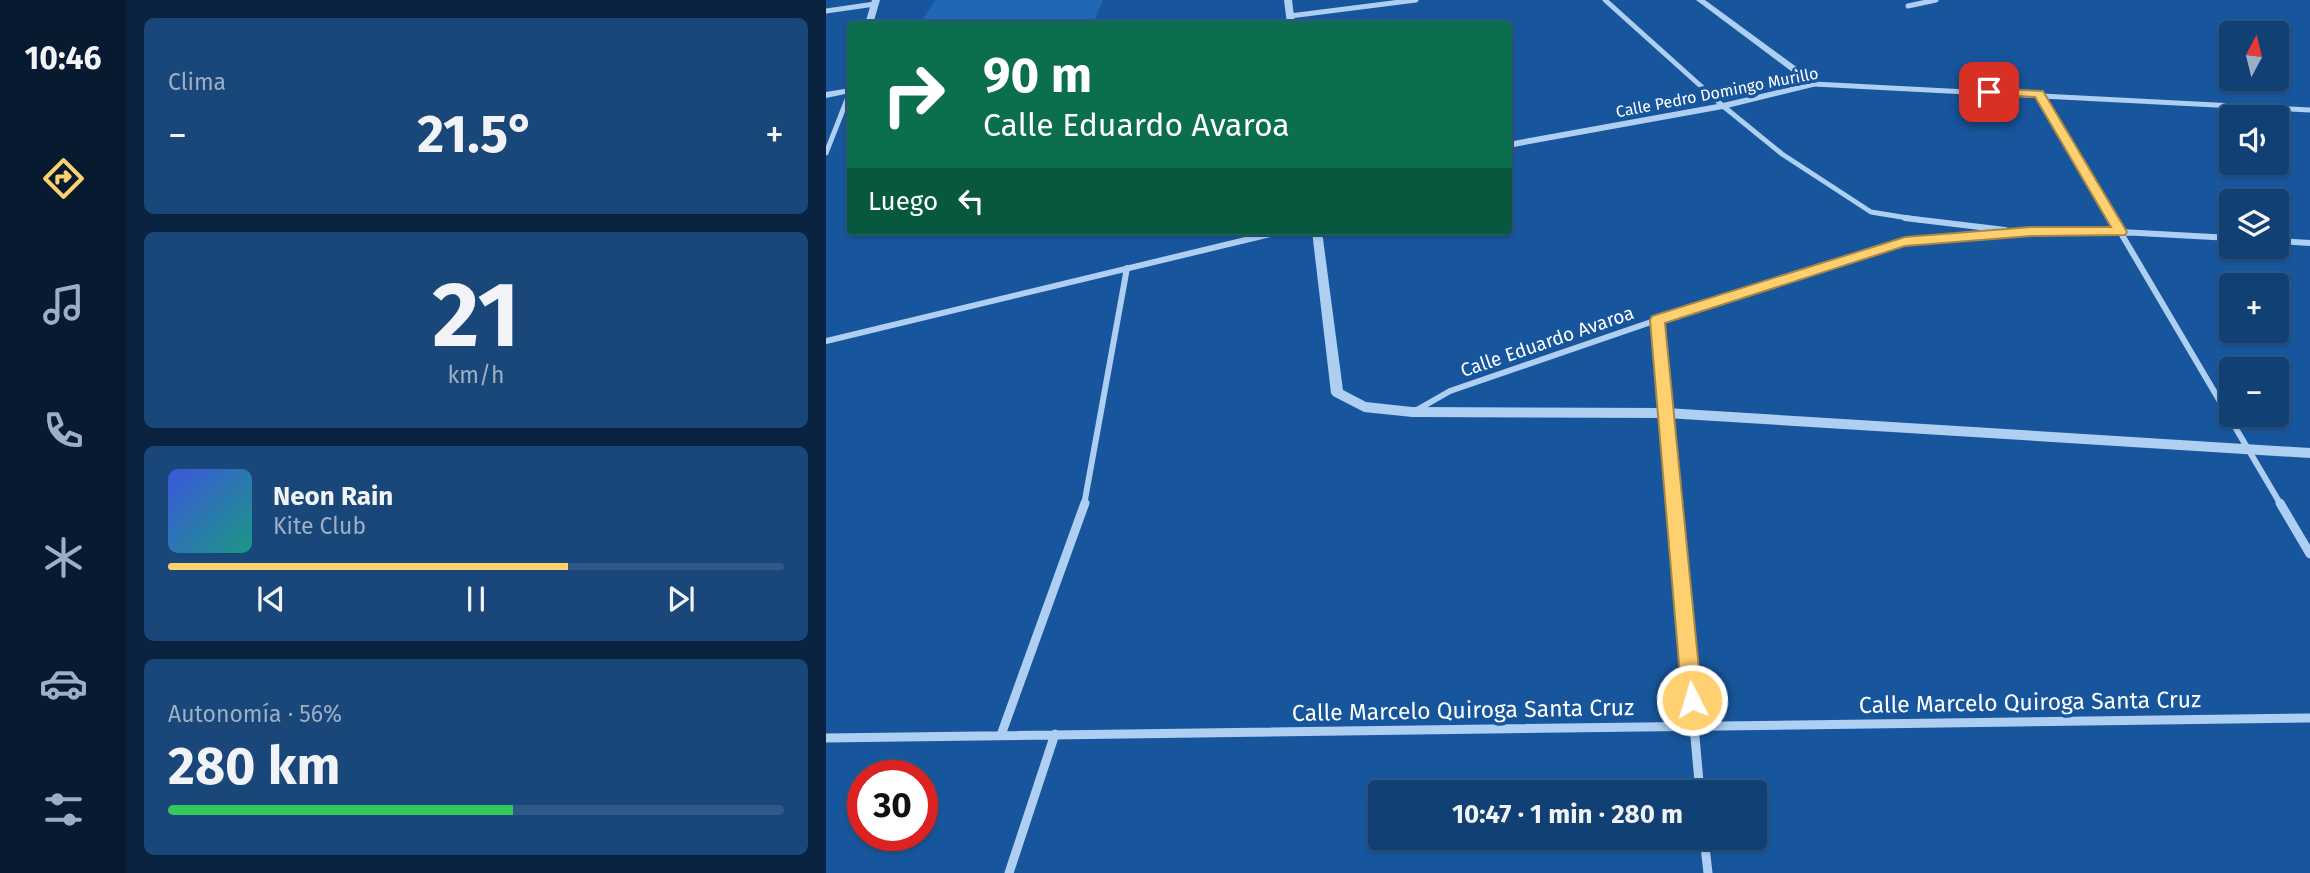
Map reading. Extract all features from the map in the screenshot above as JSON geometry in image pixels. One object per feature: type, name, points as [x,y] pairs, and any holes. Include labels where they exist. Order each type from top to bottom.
[{"type":"street","points":[[1288,0],[1290,20],[1416,0]]},
{"type":"street","points":[[1605,0],[1723,106],[1782,154],[1871,212],[1885,216],[2023,232]]},
{"type":"street","points":[[1700,0],[1814,84]]},
{"type":"street","points":[[1908,6],[1936,0]]},
{"type":"street","points":[[826,11],[875,2],[870,21]]},
{"type":"street","name":"Calle Pedro Domingo Murillo","points":[[1512,144],[1723,106],[1814,84],[2310,110]]},
{"type":"street","points":[[826,95],[847,92]]},
{"type":"street","points":[[2039,94],[2310,554]]},
{"type":"street","points":[[826,153],[847,99]]},
{"type":"street","name":"Calle Eduardo Avaroa","points":[[1412,412],[1450,391],[1657,320],[1905,242],[2023,232],[2121,232],[2219,237]]},
{"type":"street","points":[[826,341],[1266,235]]},
{"type":"street","points":[[1317,235],[1337,393],[1364,407],[1412,412],[1666,413],[2310,453]]},
{"type":"street","points":[[2289,242],[2310,243]]},
{"type":"street","points":[[1001,735],[1083,512],[1127,268]]},
{"type":"street","points":[[1657,320],[1699,780]]},
{"type":"street","name":"Calle Marcelo Quiroga Santa Cruz","points":[[826,738],[2310,718]]},
{"type":"street","points":[[1009,873],[1055,734]]},
{"type":"street","points":[[1705,850],[1708,873]]},
{"type":"shaded area","points":[[935,0],[1103,0],[1094,21],[922,21]]},
{"type":"route","points":[[1692,700],[1657,320],[1905,242],[2031,231],[2121,232],[2039,94],[1989,92]]}]
